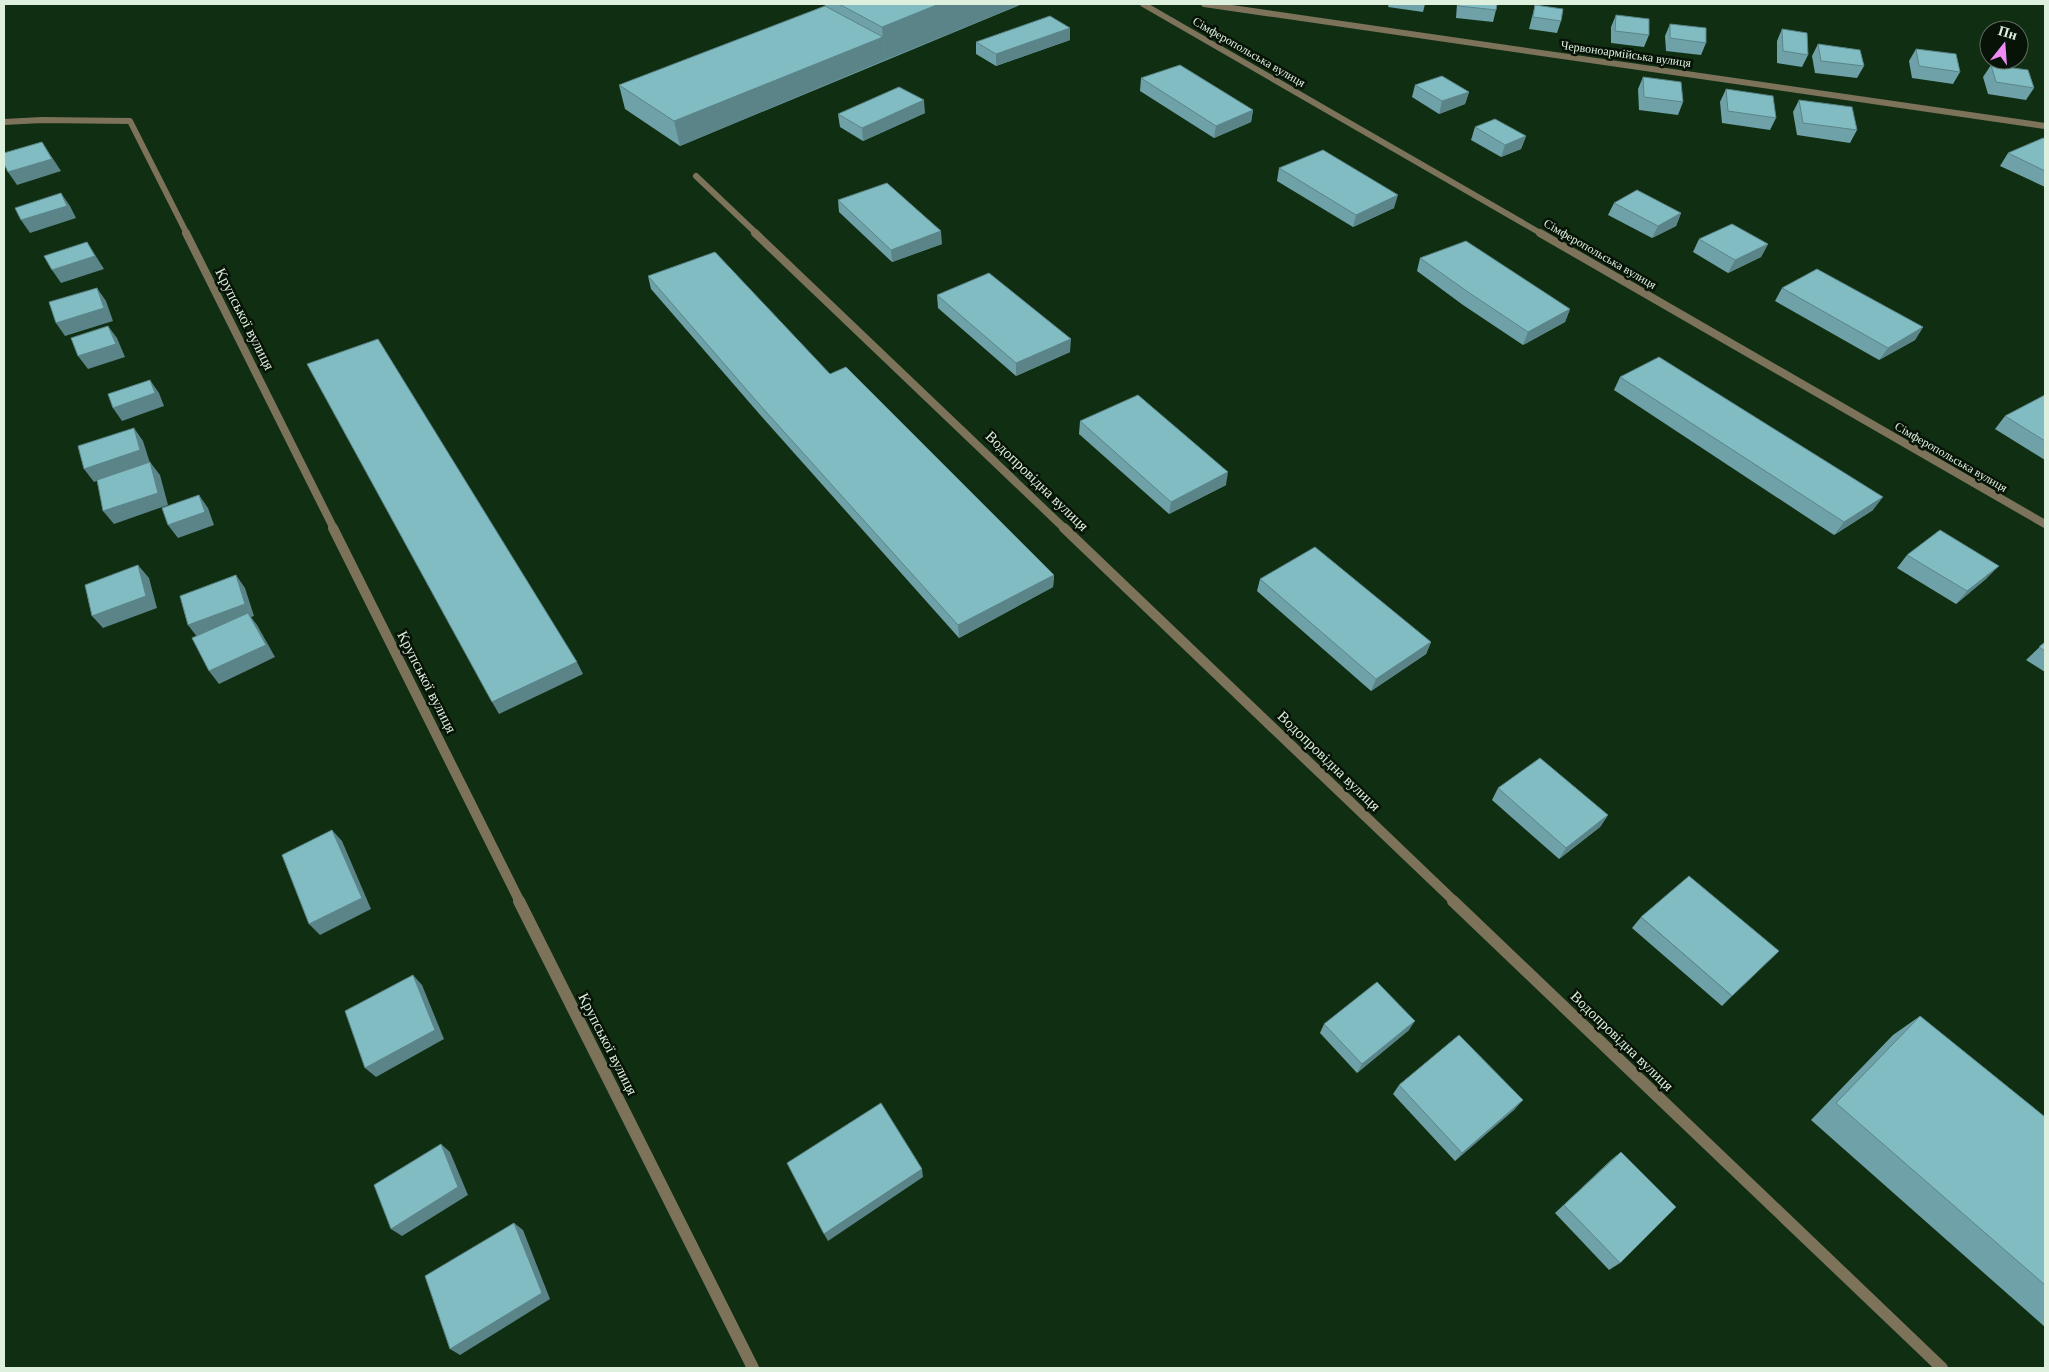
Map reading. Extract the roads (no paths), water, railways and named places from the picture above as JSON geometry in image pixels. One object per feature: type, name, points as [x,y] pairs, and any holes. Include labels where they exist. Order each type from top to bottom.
[{"type":"street","name":"Сімферопольська вулиця","points":[[1143,4],[2045,524]]},
{"type":"street","name":"Червоноармійська вулиця","points":[[1204,4],[2043,126]]},
{"type":"street","name":"Крупської вулиця","points":[[4,122],[42,120],[130,121],[753,1368]]},
{"type":"street","name":"Водопровідна вулиця","points":[[696,176],[1942,1368]]}]
